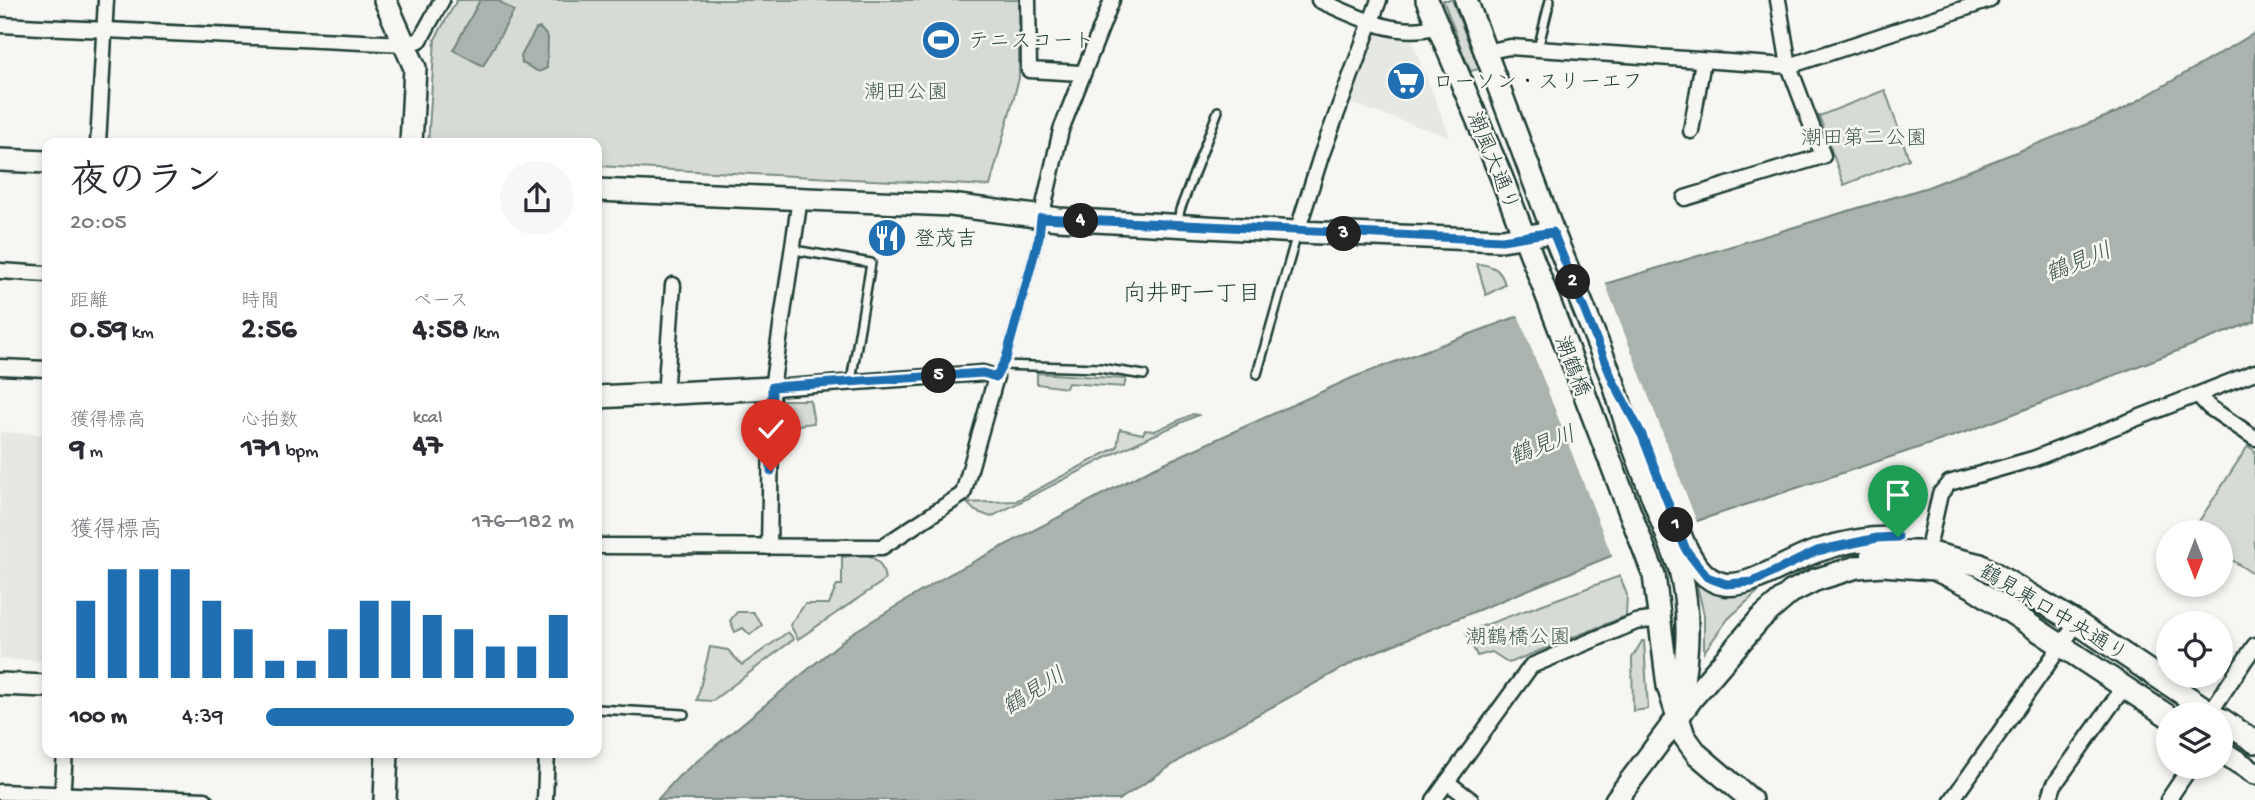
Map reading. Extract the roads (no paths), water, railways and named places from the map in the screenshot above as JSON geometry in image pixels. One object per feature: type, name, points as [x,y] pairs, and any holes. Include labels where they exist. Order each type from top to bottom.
[{"type":"street","points":[[98,138],[106,0]]},
{"type":"street","points":[[384,0],[415,68],[411,138]]},
{"type":"street","points":[[0,25],[405,44],[420,40],[442,0]]},
{"type":"street","points":[[1028,0],[1029,70],[1081,73]]},
{"type":"street","points":[[1041,218],[1061,130],[1081,73],[1112,0]]},
{"type":"street","points":[[1319,0],[1372,22],[1406,31],[1437,26],[1438,0]]},
{"type":"street","points":[[1297,232],[1321,156],[1379,0]]},
{"type":"street","name":"潮風大通り","points":[[1427,0],[1542,284]]},
{"type":"street","name":"潮風大通り","points":[[1466,0],[1572,278]]},
{"type":"street","points":[[1685,198],[1823,156],[1789,66],[1778,0]]},
{"type":"street","points":[[1484,52],[1510,47],[1789,66],[1990,0]]},
{"type":"street","points":[[1692,131],[1703,61]]},
{"type":"street","points":[[1493,76],[1495,123],[1531,218],[1524,237]]},
{"type":"street","points":[[0,160],[42,162]]},
{"type":"street","points":[[602,190],[951,205],[1041,218],[1297,232],[1502,240],[1553,232]]},
{"type":"street","points":[[769,547],[772,387],[800,198]]},
{"type":"street","points":[[0,271],[42,274]]},
{"type":"street","name":"潮鶴橋","points":[[1572,278],[1613,381],[1631,440],[1680,552]]},
{"type":"street","name":"潮鶴橋","points":[[1542,284],[1657,582],[1668,686],[1684,736],[1697,754],[1751,800]]},
{"type":"street","points":[[665,396],[673,285]]},
{"type":"street","points":[[0,367],[42,369]]},
{"type":"street","points":[[602,397],[665,396],[999,371],[964,491],[958,499],[882,547],[602,546]]},
{"type":"street","points":[[1930,539],[1940,494],[1949,483],[2006,468],[2255,372]]},
{"type":"street","points":[[2198,395],[2209,407],[2255,438]]},
{"type":"street","points":[[1680,552],[1707,577],[1739,585],[1753,582],[1817,551],[1877,538],[1930,539],[1960,549],[1980,565]]},
{"type":"street","name":"鶴見東口中央通り","points":[[1693,697],[1708,659],[1732,627],[1768,594],[1811,568],[1834,560],[1888,551],[1944,555],[1980,565],[2077,623],[2194,702]]},
{"type":"street","points":[[1677,717],[1688,656],[1680,552]]},
{"type":"street","name":"鶴見東口中央通り","points":[[1616,800],[1677,717],[1745,634],[1791,592],[1815,580],[1857,567],[1883,565],[1934,569],[1971,586],[2156,708]]},
{"type":"street","points":[[1434,800],[1531,666],[1636,622],[1659,619]]},
{"type":"street","points":[[1952,800],[2077,623]]},
{"type":"street","points":[[2221,702],[2255,645]]},
{"type":"street","points":[[0,684],[42,686]]},
{"type":"street","points":[[2049,800],[2054,785],[2124,687]]},
{"type":"street","name":"鶴見東口中央通り","points":[[2233,728],[2255,743]]},
{"type":"street","points":[[62,797],[65,758]]},
{"type":"street","points":[[385,800],[387,758]]},
{"type":"street","points":[[545,800],[547,758]]},
{"type":"street","points":[[2233,759],[2255,773]]},
{"type":"street","points":[[2168,800],[2183,779]]},
{"type":"street","points":[[1447,782],[1471,800]]},
{"type":"street","points":[[0,792],[62,797],[205,800]]},
{"type":"lane","points":[[1538,49],[1550,0]]},
{"type":"lane","points":[[1178,226],[1180,209],[1218,111]]},
{"type":"lane","points":[[1041,218],[1039,237],[999,371],[1100,368],[1144,375]]},
{"type":"lane","points":[[1256,374],[1297,232]]},
{"type":"lane","points":[[794,250],[871,263],[851,381]]},
{"type":"lane","points":[[602,709],[684,714]]},
{"type":"water","points":[[480,0],[497,0],[514,11],[483,66],[453,50]]},
{"type":"water","points":[[540,28],[548,37],[547,68],[539,72],[522,63],[521,56],[536,29]]},
{"type":"water","name":"鶴見川","points":[[2255,33],[2255,321],[1969,431],[1697,521],[1363,657],[1206,743],[1119,800],[657,800],[679,776],[852,633],[948,575],[1149,470],[1354,377],[1608,283],[1928,187],[2120,111]]},
{"type":"place","name":"テニスコート","points":[[941,40]]},
{"type":"place","name":"ローソン・スリーエフ","points":[[1406,81]]},
{"type":"place","name":"登茂吉","points":[[887,238]]},
{"type":"district","name":"向井町一丁目","points":[[1192,292]]},
{"type":"park label","name":"潮田公園","points":[[906,91]]},
{"type":"park label","name":"潮田第二公園","points":[[1864,137]]},
{"type":"park label","name":"潮鶴橋公園","points":[[1518,636]]}]
